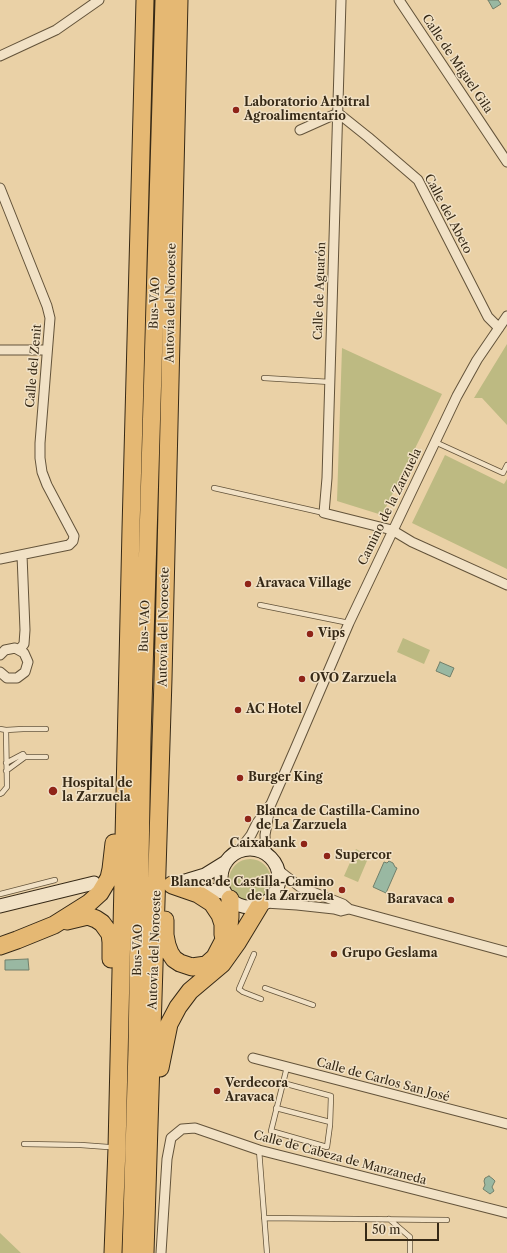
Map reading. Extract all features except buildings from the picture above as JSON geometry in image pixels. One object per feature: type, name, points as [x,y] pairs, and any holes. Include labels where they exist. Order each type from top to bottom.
[{"type":"highway","points":[[137,0],[136,109],[142,126]]},
{"type":"highway","points":[[113,1253],[117,1148],[131,529],[146,0]]},
{"type":"highway","name":"Bus-VAO","points":[[146,1252],[137,1050],[142,738],[164,0]]},
{"type":"highway","name":"Autovía del Noroeste","points":[[146,1252],[163,679],[179,0]]},
{"type":"highway","points":[[166,527],[176,472],[190,0]]},
{"type":"highway","points":[[54,925],[81,909],[100,893],[109,878],[111,868],[114,847],[120,686],[131,529]]},
{"type":"highway","points":[[163,679],[168,708],[164,915],[165,935],[170,953],[180,964],[192,967],[206,965],[211,962],[218,952],[229,926],[227,896]]},
{"type":"highway","points":[[172,885],[198,894],[212,903],[220,915],[223,924],[222,943]]},
{"type":"highway","points":[[146,1252],[155,1210],[160,1066],[169,1024],[186,996],[214,971],[228,955],[262,904]]},
{"type":"highway","points":[[0,946],[54,925],[88,916],[102,923],[110,934],[108,1147],[110,1253]]},
{"type":"main road","points":[[244,850],[255,850],[266,854],[277,869],[278,877],[275,892],[262,904],[247,907],[235,903],[227,896],[204,888],[172,885],[205,875],[226,862],[233,855],[244,850]]},
{"type":"main road","points":[[226,862],[222,869],[221,877],[222,885],[227,896]]},
{"type":"main road","points":[[0,906],[94,883]]},
{"type":"street","points":[[0,56],[56,30],[99,0]]},
{"type":"street","name":"Calle de Aguarón","points":[[324,513],[327,478],[341,0]]},
{"type":"street","name":"Calle de Miguel Gila","points":[[399,0],[507,162]]},
{"type":"street","points":[[300,130],[338,113]]},
{"type":"street","name":"Calle del Abeto","points":[[338,113],[418,180],[488,317],[498,328]]},
{"type":"street","name":"Calle del Zenit","points":[[0,188],[48,306],[50,318],[40,458],[42,472],[47,485],[73,533],[74,539],[69,545],[22,555]]},
{"type":"street","name":"Camino de la Zarzuela","points":[[266,854],[265,835],[271,804],[349,622],[457,396],[477,360],[507,316]]},
{"type":"street","points":[[0,350],[47,350]]},
{"type":"street","points":[[324,513],[392,530],[412,542],[507,585]]},
{"type":"street","points":[[0,559],[22,555],[25,630],[24,644],[19,650]]},
{"type":"street","points":[[0,655],[5,650],[10,648],[19,650],[24,653],[28,662],[25,672],[21,676],[12,679],[7,678],[0,672]]},
{"type":"street","name":"Camino de la Zarzuela","points":[[238,852],[271,804]]},
{"type":"street","points":[[277,869],[300,887],[343,904],[349,908],[507,952]]},
{"type":"street","points":[[262,904],[304,906],[340,911],[349,908]]},
{"type":"street","name":"Calle de Carlos San José","points":[[253,1058],[507,1124]]},
{"type":"street","name":"Calle de Cabeza de Manzaneda","points":[[146,1252],[171,1138],[182,1129],[195,1128],[259,1150],[507,1213]]},
{"type":"lane","points":[[264,378],[330,382]]},
{"type":"lane","points":[[435,442],[503,473],[507,465]]},
{"type":"lane","points":[[214,488],[324,513]]},
{"type":"lane","points":[[260,605],[349,622]]},
{"type":"lane","points":[[0,729],[46,729]]},
{"type":"lane","points":[[0,794],[7,787],[6,730]]},
{"type":"lane","points":[[6,763],[23,754],[26,757],[46,757]]},
{"type":"lane","points":[[6,771],[26,757]]},
{"type":"lane","points":[[0,894],[55,880]]},
{"type":"lane","points":[[254,954],[239,989],[261,999]]},
{"type":"lane","points":[[265,988],[314,1006]]},
{"type":"lane","points":[[283,1083],[331,1096],[327,1148],[270,1131],[287,1067]]},
{"type":"lane","points":[[276,1108],[330,1122]]},
{"type":"lane","points":[[24,1144],[108,1147]]},
{"type":"lane","points":[[259,1150],[267,1253]]},
{"type":"lane","points":[[264,1218],[447,1220]]},
{"type":"lane","points":[[388,1219],[410,1237],[410,1253]]},
{"type":"shaded area","points":[[488,0],[498,0],[501,4],[493,9]]},
{"type":"shaded area","points":[[507,344],[507,425],[482,398],[474,398]]},
{"type":"shaded area","points":[[342,348],[442,394],[382,515],[337,501]]},
{"type":"shaded area","points":[[445,455],[504,484],[507,479],[507,569],[412,523]]},
{"type":"shaded area","points":[[403,638],[430,650],[424,664],[397,652]]},
{"type":"shaded area","points":[[440,662],[454,668],[450,677],[436,671]]},
{"type":"shaded area","points":[[356,849],[369,856],[358,882],[344,876]]},
{"type":"shaded area","points":[[246,859],[254,859],[262,862],[268,868],[271,880],[268,892],[262,898],[254,901],[246,901],[238,898],[232,892],[229,884],[229,876],[232,868],[238,862]]},
{"type":"shaded area","points":[[389,861],[397,868],[386,893],[373,887],[384,862],[387,863]]},
{"type":"shaded area","points":[[28,959],[29,970],[5,970],[5,960]]},
{"type":"shaded area","points":[[489,1176],[495,1181],[492,1187],[494,1191],[490,1194],[483,1189],[485,1185],[485,1178]]},
{"type":"shaded area","points":[[0,1233],[21,1253],[0,1253]]},
{"type":"place","name":"Laboratorio Arbitral Agroalimentario","points":[[236,110]]},
{"type":"place","name":"Aravaca Village","points":[[248,584]]},
{"type":"place","name":"Vips","points":[[310,634]]},
{"type":"place","name":"OVO Zarzuela","points":[[302,679]]},
{"type":"place","name":"AC Hotel","points":[[238,710]]},
{"type":"place","name":"Burger King","points":[[240,778]]},
{"type":"place","name":"Hospital de la Zarzuela","points":[[53,791]]},
{"type":"place","name":"Blanca de Castilla-Camino de La Zarzuela","points":[[248,819]]},
{"type":"place","name":"Caixabank","points":[[304,844]]},
{"type":"place","name":"Supercor","points":[[327,856]]},
{"type":"place","name":"Blanca de Castilla-Camino de la Zarzuela","points":[[342,890]]},
{"type":"place","name":"Baravaca","points":[[451,900]]},
{"type":"place","name":"Grupo Geslama","points":[[334,954]]},
{"type":"place","name":"Verdecora Aravaca","points":[[217,1091]]}]
